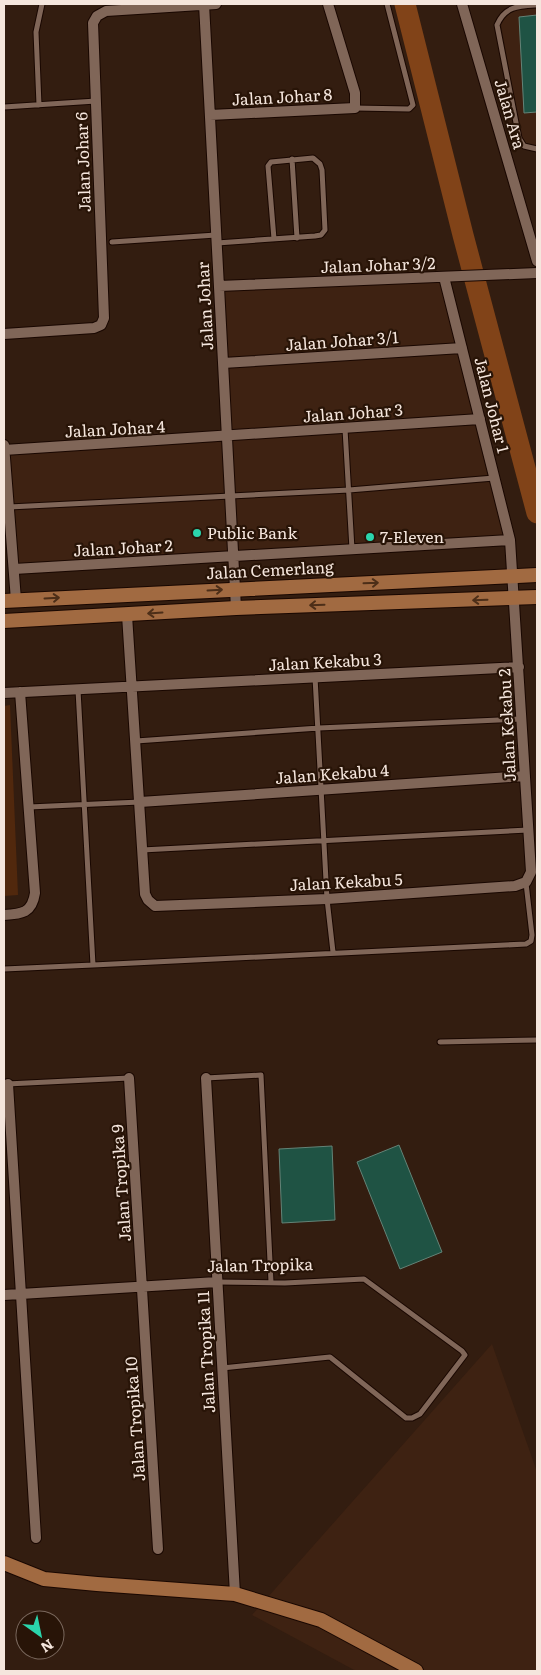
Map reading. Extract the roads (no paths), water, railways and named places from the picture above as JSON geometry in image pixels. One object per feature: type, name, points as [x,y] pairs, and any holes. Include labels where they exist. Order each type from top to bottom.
[{"type":"main road","name":"Jalan Cemerlang","points":[[10,601],[235,588],[525,576]]},
{"type":"main road","points":[[4,621],[236,608],[527,598]]},
{"type":"main road","points":[[4,1563],[44,1578],[97,1584],[235,1594],[321,1620],[416,1671]]},
{"type":"street","points":[[204,4],[216,4]]},
{"type":"street","name":"Jalan Johar 6","points":[[4,334],[94,328],[100,326],[104,318],[93,23],[97,16],[106,11],[204,4]]},
{"type":"street","name":"Jalan Johar","points":[[204,4],[236,608]]},
{"type":"street","points":[[328,4],[355,93],[355,108]]},
{"type":"street","name":"Jalan Ara","points":[[462,4],[537,261]]},
{"type":"street","name":"Jalan Johar 8","points":[[210,115],[355,108]]},
{"type":"street","name":"Jalan Johar 3/2","points":[[219,286],[537,273]]},
{"type":"street","name":"Jalan Johar 1","points":[[444,277],[510,540],[525,576]]},
{"type":"street","name":"Jalan Johar 3/1","points":[[223,363],[462,348]]},
{"type":"street","name":"Jalan Johar 3","points":[[227,437],[480,419]]},
{"type":"street","name":"Jalan Johar 4","points":[[4,450],[227,437]]},
{"type":"street","points":[[4,444],[14,569],[10,601]]},
{"type":"street","points":[[234,556],[510,540]]},
{"type":"street","name":"Jalan Johar 2","points":[[14,569],[234,556]]},
{"type":"street","name":"Jalan Kekabu 2","points":[[525,576],[527,598],[519,667],[531,872],[526,882]]},
{"type":"street","points":[[127,615],[140,802],[141,850]]},
{"type":"street","name":"Jalan Kekabu 3","points":[[4,693],[519,667]]},
{"type":"street","points":[[4,915],[23,914],[33,905],[35,893],[20,692]]},
{"type":"street","name":"Jalan Kekabu 4","points":[[140,802],[526,776]]},
{"type":"street","name":"Jalan Kekabu 5","points":[[141,850],[145,894],[154,906],[328,899],[515,886],[526,882]]},
{"type":"street","name":"Jalan Tropika 9","points":[[129,1078],[142,1287]]},
{"type":"street","name":"Jalan Tropika 11","points":[[206,1078],[235,1594]]},
{"type":"street","points":[[6,1084],[36,1538]]},
{"type":"street","name":"Jalan Tropika","points":[[4,1295],[217,1282]]},
{"type":"street","name":"Jalan Tropika 10","points":[[142,1287],[158,1550]]},
{"type":"lane","points":[[39,105],[36,32],[42,4]]},
{"type":"lane","points":[[355,108],[409,109],[413,105],[388,4]]},
{"type":"lane","points":[[537,5],[516,6],[506,11],[497,25],[519,138],[524,146],[537,149]]},
{"type":"lane","points":[[4,107],[96,101]]},
{"type":"lane","points":[[112,242],[274,239],[321,235],[326,230],[322,170],[320,164],[313,158],[278,160],[271,162],[268,166],[274,239]]},
{"type":"lane","points":[[292,159],[297,238]]},
{"type":"lane","points":[[345,429],[352,549]]},
{"type":"lane","points":[[9,508],[349,490],[495,478]]},
{"type":"lane","points":[[315,677],[328,899],[333,952]]},
{"type":"lane","points":[[78,689],[93,965]]},
{"type":"lane","points":[[136,741],[319,728],[522,719]]},
{"type":"lane","points":[[29,807],[140,802]]},
{"type":"lane","points":[[141,850],[529,830]]},
{"type":"lane","points":[[4,969],[526,944],[531,941],[532,935],[526,882]]},
{"type":"lane","points":[[440,1042],[537,1040]]},
{"type":"lane","points":[[206,1078],[261,1075],[271,1282]]},
{"type":"lane","points":[[6,1084],[129,1078]]},
{"type":"lane","name":"Jalan Tropika","points":[[217,1282],[364,1279],[462,1351],[464,1355],[463,1360],[420,1414],[412,1418],[406,1418],[330,1357],[221,1368]]},
{"type":"waterway","points":[[405,4],[463,235],[537,513]]},
{"type":"place","name":"Public Bank","points":[[197,533]]},
{"type":"place","name":"7-Eleven","points":[[370,537]]}]
